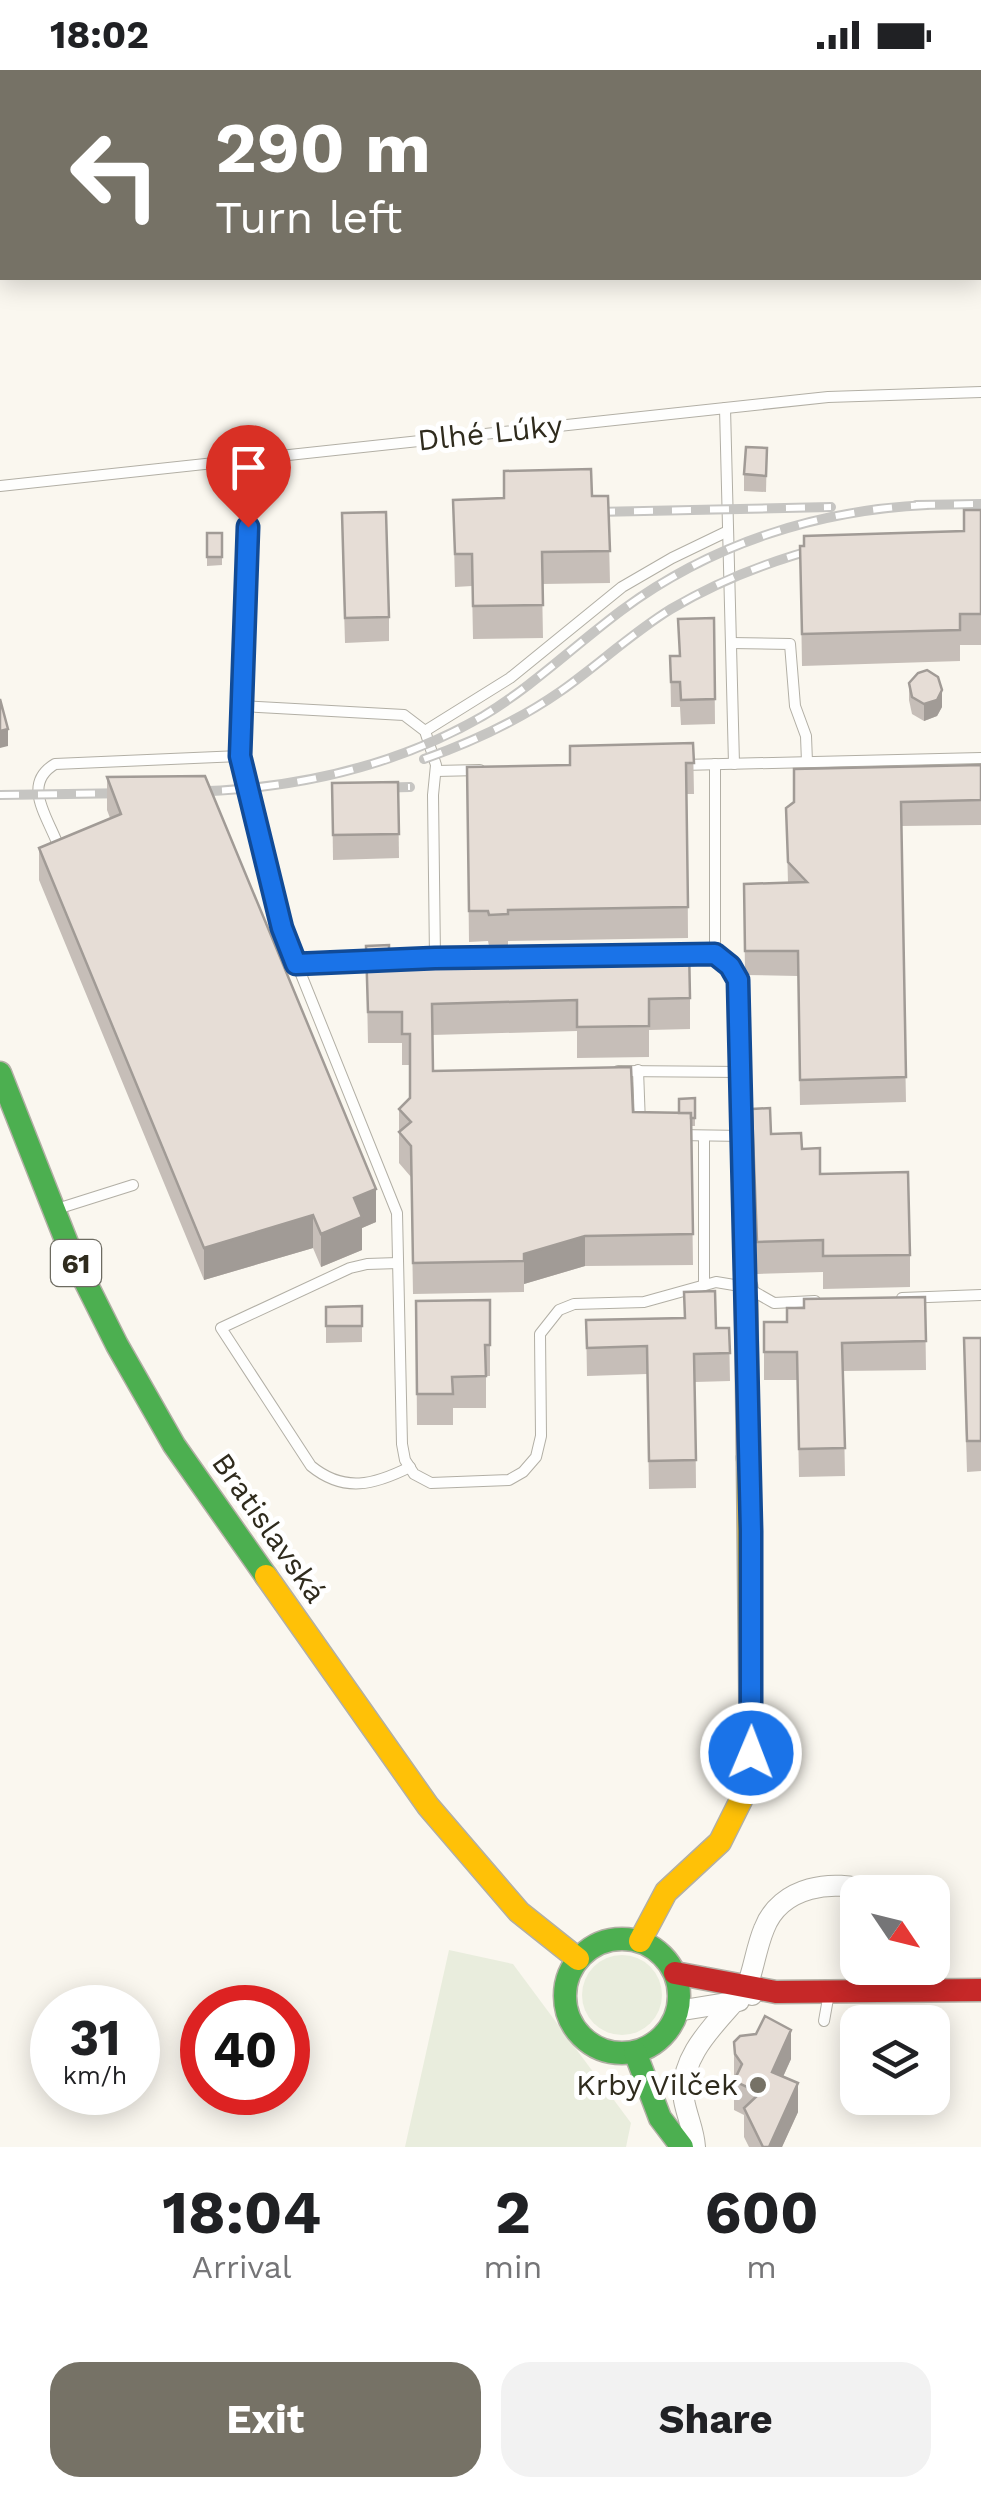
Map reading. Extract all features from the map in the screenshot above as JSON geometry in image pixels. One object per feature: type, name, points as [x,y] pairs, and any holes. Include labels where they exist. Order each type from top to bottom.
[{"type":"main road","name":"Bratislavská","points":[[0,1072],[53,1210],[96,1304],[174,1444],[438,1820],[519,1912],[578,1959]]},
{"type":"main road","points":[[640,1942],[666,1892],[720,1842],[741,1800],[751,1753],[746,1287]]},
{"type":"main road","points":[[616,1938],[640,1942],[661,1954],[674,1973],[679,1994],[677,2011],[660,2039],[635,2052],[622,2054],[595,2047],[574,2029],[565,2003],[568,1976],[588,1949],[616,1938]]},
{"type":"main road","points":[[674,1973],[753,1995],[829,1992],[864,1985]]},
{"type":"main road","points":[[941,1985],[981,1990]]},
{"type":"main road","points":[[635,2052],[660,2118],[682,2147]]},
{"type":"street","points":[[695,2147],[694,2127],[684,2093],[688,2068],[705,2035],[753,1995],[763,1930],[772,1912],[793,1896],[814,1888],[840,1887]]},
{"type":"street","points":[[677,2011],[753,1995]]},
{"type":"lane","name":"Dlhé Lúky","points":[[0,486],[828,397],[981,392]]},
{"type":"lane","points":[[725,408],[734,764]]},
{"type":"lane","points":[[241,460],[248,527],[240,756],[282,928],[397,1213],[402,1444],[414,1474],[432,1484],[509,1480],[524,1472],[536,1456],[541,1436],[540,1334],[559,1310],[574,1304],[644,1302],[716,1282],[746,1287],[774,1303],[827,1301]]},
{"type":"lane","points":[[425,731],[510,678],[622,587],[728,531]]},
{"type":"lane","points":[[731,643],[790,644],[796,706],[806,736],[806,762]]},
{"type":"lane","points":[[242,706],[404,716],[425,731],[436,771],[435,958]]},
{"type":"lane","points":[[56,840],[36,785],[43,771],[55,764],[240,756]]},
{"type":"lane","points":[[675,766],[981,758]]},
{"type":"lane","points":[[715,764],[715,954]]},
{"type":"lane","points":[[436,771],[496,770]]},
{"type":"lane","points":[[547,956],[715,954],[730,966],[738,980],[746,1287]]},
{"type":"lane","points":[[415,959],[454,958]]},
{"type":"lane","points":[[296,964],[395,960]]},
{"type":"lane","points":[[638,1070],[641,1134]]},
{"type":"lane","points":[[610,1072],[742,1072]]},
{"type":"lane","points":[[672,1135],[744,1136]]},
{"type":"lane","points":[[704,1136],[704,1285]]},
{"type":"lane","points":[[53,1210],[133,1185]]},
{"type":"lane","points":[[398,1263],[350,1268],[221,1328],[311,1466],[328,1480],[353,1484],[385,1479],[410,1467]]},
{"type":"lane","points":[[897,1298],[981,1295]]},
{"type":"lane","points":[[824,2021],[829,1992]]},
{"type":"green space","points":[[449,1950],[513,1964],[631,2123],[626,2147],[405,2147]]},
{"type":"green space","points":[[622,1955],[637,1958],[650,1967],[659,1980],[659,2010],[650,2023],[637,2032],[622,2035],[607,2032],[594,2023],[585,2010],[582,1995],[585,1980],[594,1967],[607,1958]]},
{"type":"building","points":[[746,447],[767,448],[766,476],[744,474]]},
{"type":"building","points":[[591,469],[592,496],[608,496],[610,551],[542,552],[543,605],[473,606],[472,554],[455,554],[453,500],[504,498],[504,471]]},
{"type":"building","points":[[964,510],[981,510],[981,614],[960,614],[960,630],[802,634],[800,546],[804,546],[804,536],[964,531]]},
{"type":"building","points":[[386,512],[389,617],[345,618],[342,513]]},
{"type":"building","points":[[207,533],[222,533],[222,557],[207,557]]},
{"type":"building","points":[[714,618],[715,699],[681,700],[680,682],[671,682],[670,656],[680,656],[678,619]]},
{"type":"building","points":[[927,670],[938,677],[942,690],[937,700],[924,704],[912,697],[909,683]]},
{"type":"building","points":[[0,699],[8,729],[0,731]]},
{"type":"building","points":[[693,743],[694,763],[686,763],[688,907],[508,910],[508,914],[489,915],[488,911],[469,911],[467,767],[570,765],[570,746]]},
{"type":"building","points":[[981,765],[981,800],[901,802],[906,1077],[800,1080],[798,951],[745,951],[744,884],[807,882],[788,862],[786,808],[794,802],[794,769]]},
{"type":"building","points":[[205,776],[376,1189],[354,1198],[362,1217],[321,1234],[313,1215],[204,1248],[39,848],[121,814],[107,777]]},
{"type":"building","points":[[398,782],[399,834],[333,835],[332,783]]},
{"type":"building","points":[[389,945],[389,952],[430,951],[431,958],[576,955],[576,961],[667,959],[666,946],[689,946],[690,998],[649,999],[649,1026],[577,1027],[577,1000],[432,1004],[433,1071],[631,1067],[633,1112],[691,1113],[693,1234],[585,1236],[524,1254],[524,1261],[413,1263],[411,1146],[399,1132],[411,1122],[399,1109],[410,1098],[410,1034],[402,1034],[402,1012],[368,1012],[366,946]]},
{"type":"building","points":[[695,1098],[695,1118],[691,1118],[691,1113],[679,1113],[679,1099]]},
{"type":"building","points":[[770,1108],[771,1134],[801,1133],[802,1149],[820,1148],[820,1174],[908,1172],[910,1255],[823,1256],[823,1240],[757,1242],[752,1109]]},
{"type":"building","points":[[715,1291],[716,1328],[729,1328],[730,1353],[694,1354],[696,1460],[649,1461],[647,1346],[587,1348],[586,1320],[685,1318],[684,1292]]},
{"type":"building","points":[[925,1297],[926,1341],[842,1343],[845,1448],[799,1449],[797,1352],[764,1352],[764,1322],[787,1322],[787,1308],[804,1308],[804,1299]]},
{"type":"building","points":[[490,1300],[486,1376],[452,1377],[453,1394],[417,1394],[416,1301]]},
{"type":"building","points":[[362,1306],[362,1326],[326,1326],[326,1307]]},
{"type":"building","points":[[964,1338],[981,1338],[981,1441],[967,1441]]},
{"type":"building","points":[[765,2016],[791,2030],[772,2072],[798,2083],[769,2147],[763,2147],[744,2108],[760,2093],[734,2081],[742,2064],[735,2054],[734,2042],[740,2036],[756,2034]]},
{"type":"railway","points":[[916,505],[981,504]]},
{"type":"railway","points":[[184,792],[300,781],[412,750],[483,716],[537,679],[622,610],[692,566],[806,523],[845,514],[927,505]]},
{"type":"railway","points":[[596,512],[831,507]]},
{"type":"railway","points":[[424,759],[477,738],[545,702],[657,618],[708,589],[827,546]]},
{"type":"railway","points":[[370,788],[410,787]]},
{"type":"railway","points":[[0,795],[134,793]]},
{"type":"traffic: fast","points":[[0,1073],[71,1253],[117,1345],[174,1445],[266,1576]]},
{"type":"traffic: fast","points":[[622,1939],[654,1948],[670,1964],[679,1996],[670,2028],[654,2044],[622,2053],[590,2044],[574,2028],[565,1996],[574,1964],[590,1948],[622,1939]]},
{"type":"traffic: fast","points":[[635,2052],[660,2118],[682,2147]]},
{"type":"traffic: slow","points":[[640,1941],[666,1892],[720,1842],[741,1800],[751,1753],[748,1458]]},
{"type":"traffic: slow","points":[[266,1576],[428,1806],[519,1912],[578,1959]]},
{"type":"traffic: jam","points":[[746,1287],[748,1458]]},
{"type":"traffic: jam","points":[[675,1973],[776,1992],[981,1990]]},
{"type":"place","name":"Krby Vilček","points":[[758,2085]]},
{"type":"route","points":[[248,527],[240,756],[282,928],[296,964],[715,954],[730,966],[738,980],[751,1531],[751,1753]]}]
